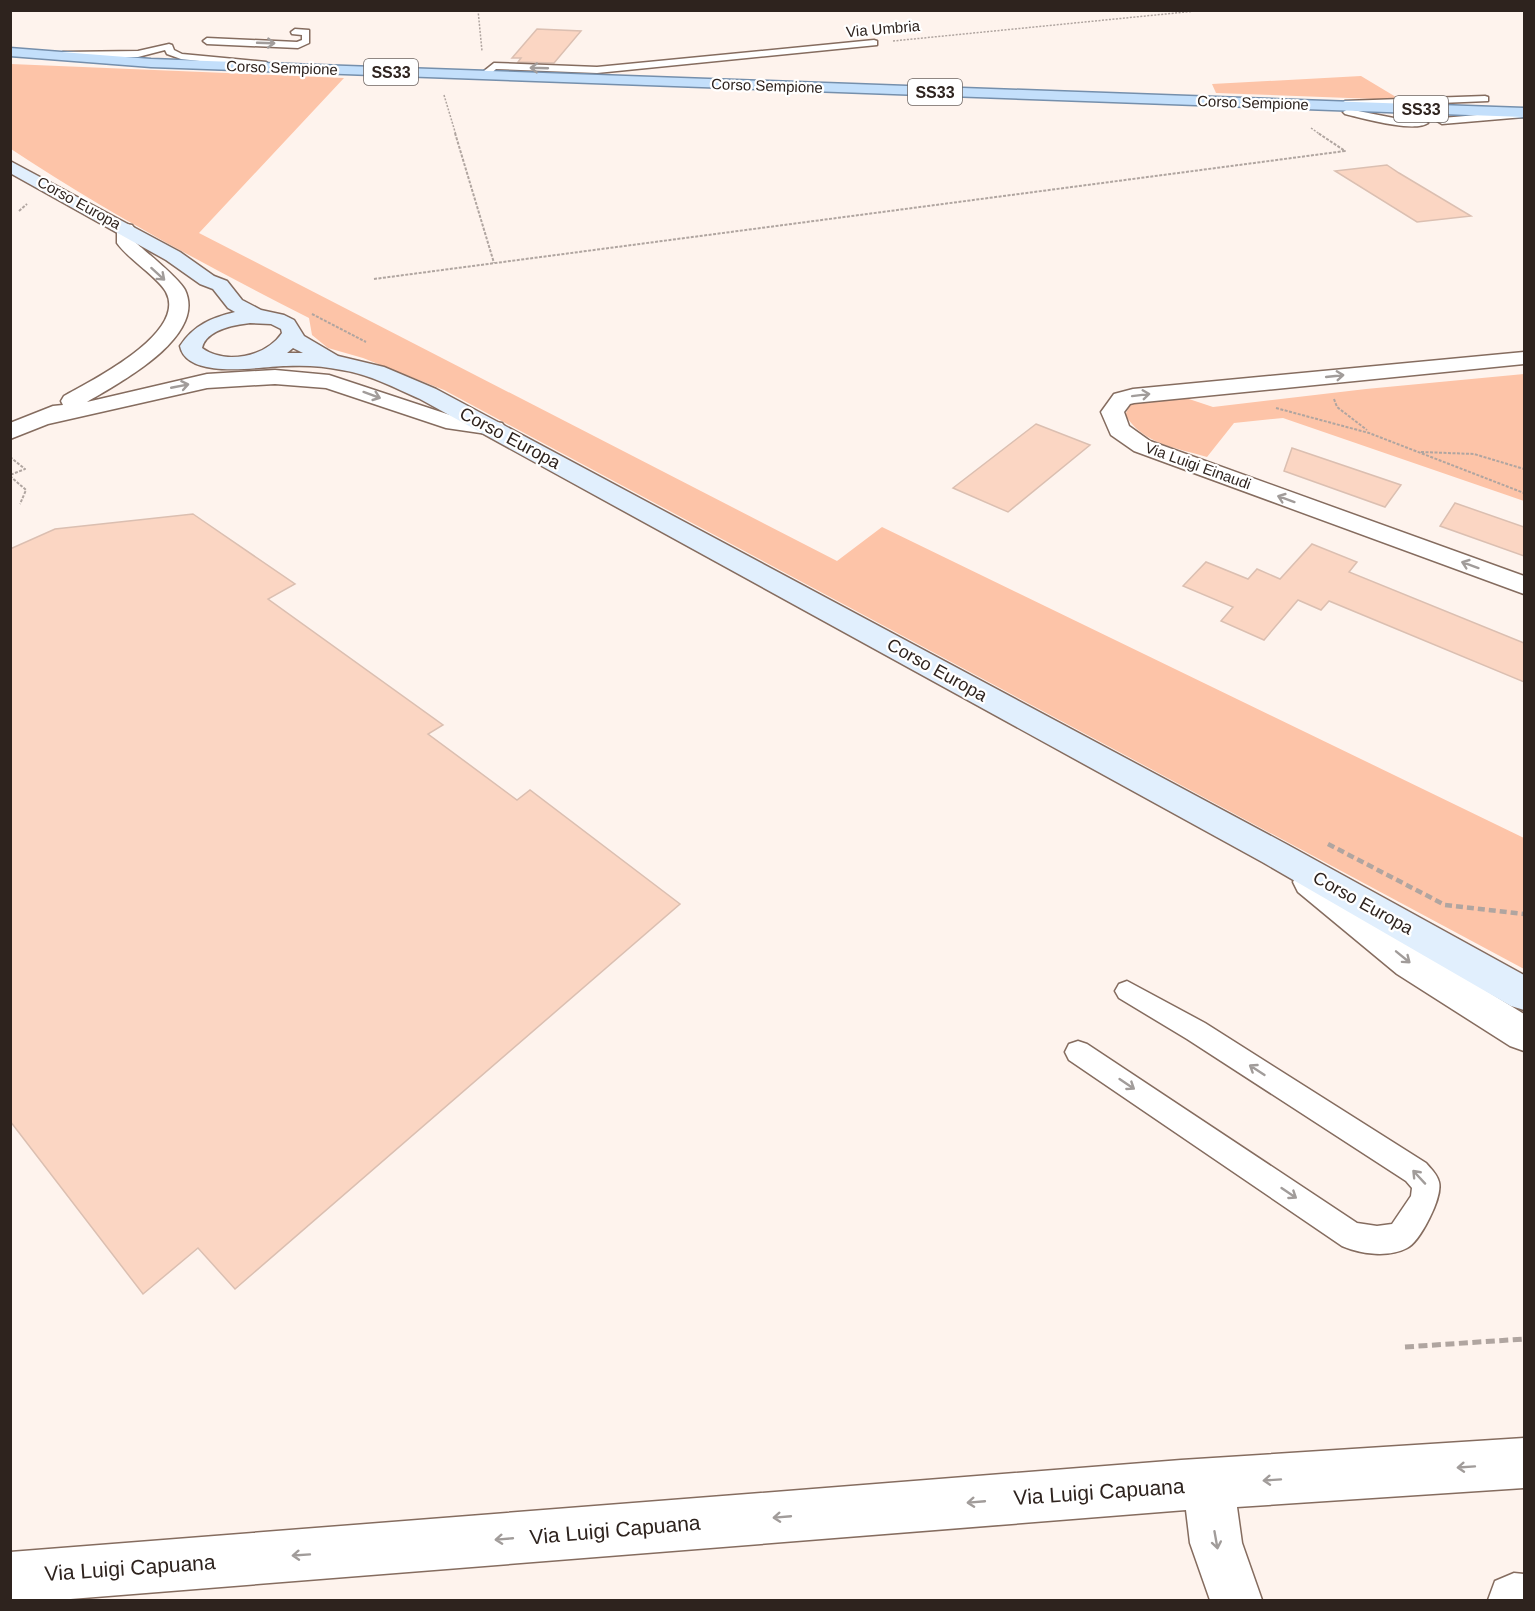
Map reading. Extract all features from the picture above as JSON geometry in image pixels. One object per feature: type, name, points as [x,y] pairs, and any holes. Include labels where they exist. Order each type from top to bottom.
[{"type":"main road","name":"Corso Sempione","points":[[10,52],[151,63],[484,75],[595,75],[1524,113]]},
{"type":"main road","points":[[10,62],[151,63]]},
{"type":"main road","name":"Corso Europa","points":[[10,166],[173,256],[207,280],[220,285],[235,304],[258,317],[279,320],[287,324],[302,346],[341,363],[386,376],[428,394],[494,428],[1276,854],[1524,994]]},
{"type":"main road","points":[[207,280],[215,297],[217,312],[199,335],[192,351],[196,356],[223,363],[246,362],[273,353],[283,347],[292,334]]},
{"type":"main road","points":[[199,335],[235,319],[258,317]]},
{"type":"main road","name":"Corso Europa","points":[[246,362],[287,358],[341,363]]},
{"type":"street","points":[[42,419],[140,359],[170,333],[177,320],[180,298],[175,290],[126,243],[126,229]]},
{"type":"street","points":[[125,386],[165,364],[199,335]]},
{"type":"street","name":"Via Luigi Einaudi","points":[[1524,358],[1133,396],[1122,399],[1112,412],[1119,430],[1142,446],[1524,585]]},
{"type":"street","points":[[10,432],[125,386],[192,366],[223,363]]},
{"type":"street","points":[[42,419],[207,381],[275,377],[307,379],[344,386],[446,421],[494,428]]},
{"type":"street","points":[[1276,854],[1410,963],[1524,1034]]},
{"type":"street","name":"Via Luigi Capuana","points":[[10,1578],[1219,1484],[1524,1463]]},
{"type":"street","name":"Via Luigi Capuana","points":[[1219,1484],[1211,1504],[1216,1543],[1236,1600]]},
{"type":"street","points":[[1514,1600],[1524,1600]]},
{"type":"lane","points":[[207,41],[298,45],[306,41],[306,32],[295,32]]},
{"type":"lane","name":"Via Umbria","points":[[595,75],[874,43]]},
{"type":"lane","points":[[38,55],[138,54],[169,47],[170,52],[181,56],[299,68]]},
{"type":"lane","points":[[1318,105],[1485,99]]},
{"type":"lane","points":[[1318,105],[1408,124],[1440,125],[1524,113]]},
{"type":"lane","points":[[1456,127],[1475,125],[1477,118]]},
{"type":"lane","points":[[1408,124],[1423,123]]},
{"type":"lane","points":[[1078,1052],[1352,1236],[1377,1240],[1400,1237],[1424,1200],[1426,1184],[1416,1172],[1206,1037],[1127,991]]},
{"type":"path","points":[[478,10],[484,75]]},
{"type":"path","name":"Via Umbria","points":[[874,43],[1206,10]]},
{"type":"path","points":[[442,87],[494,264]]},
{"type":"path","points":[[374,279],[1345,151],[1276,104]]},
{"type":"path","points":[[1274,408],[1370,433],[1524,493]]},
{"type":"path","points":[[1418,452],[1471,452],[1524,468]]},
{"type":"path","points":[[10,457],[25,469],[10,476],[26,490],[20,504]]},
{"type":"path","points":[[1405,1347],[1524,1339]]},
{"type":"shaded area","points":[[11,64],[344,78],[199,233],[837,561],[882,527],[1524,838],[1524,969],[444,390],[363,358],[328,348],[312,335],[309,318],[157,238],[83,195],[11,149]]},
{"type":"shaded area","points":[[1361,76],[1401,100],[1216,93],[1212,84]]},
{"type":"shaded area","points":[[1524,374],[1524,501],[1283,418],[1234,423],[1207,457],[1151,439],[1133,425],[1125,415],[1131,403],[1183,397],[1213,407]]},
{"type":"building","points":[[537,29],[581,31],[554,63],[518,62],[521,58],[512,58]]},
{"type":"building","points":[[1387,165],[1471,216],[1417,222],[1335,171]]},
{"type":"building","points":[[1036,424],[1090,445],[1008,512],[953,488]]},
{"type":"building","points":[[1292,448],[1401,485],[1385,507],[1284,471]]},
{"type":"building","points":[[1455,503],[1524,527],[1524,556],[1440,526]]},
{"type":"building","points":[[193,514],[295,584],[268,599],[443,725],[428,734],[517,800],[530,790],[680,904],[235,1289],[198,1248],[143,1294],[10,1121],[10,549],[55,529]]},
{"type":"building","points":[[1312,544],[1357,562],[1349,572],[1524,643],[1524,682],[1329,601],[1321,610],[1298,600],[1264,640],[1221,621],[1233,607],[1183,586],[1206,562],[1248,579],[1257,569],[1280,579]]}]
